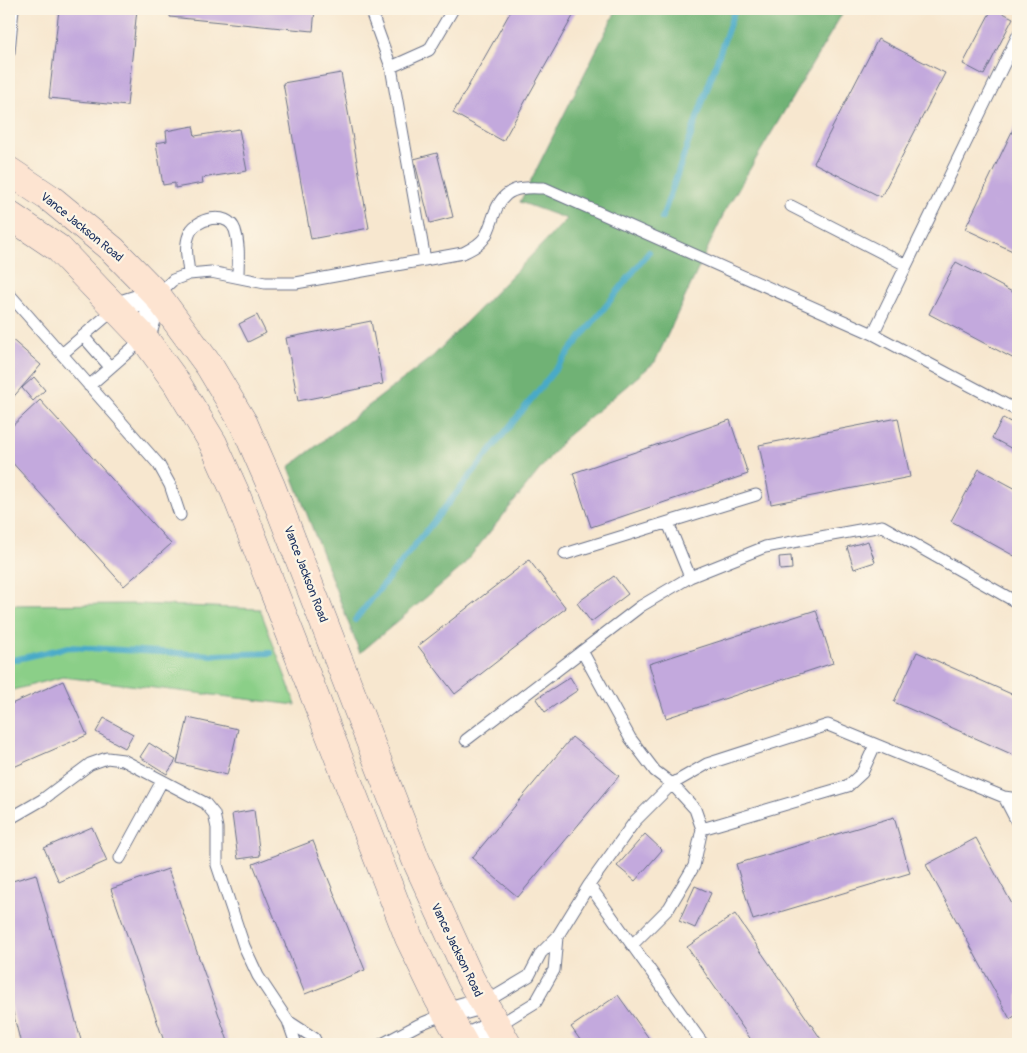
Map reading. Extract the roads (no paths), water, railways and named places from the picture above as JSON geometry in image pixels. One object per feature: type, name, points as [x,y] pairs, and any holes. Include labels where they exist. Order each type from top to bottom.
[{"type":"main road","name":"Vance Jackson Road","points":[[9,172],[51,199],[113,250],[158,295],[210,366],[244,424],[275,495],[416,860],[446,928],[495,1024]]},
{"type":"main road","points":[[9,215],[58,248],[144,338],[176,382],[208,435],[235,492],[387,887],[409,938],[460,1043]]},
{"type":"street","points":[[116,308],[158,295]]},
{"type":"street","points":[[144,338],[158,295]]},
{"type":"street","points":[[446,1013],[495,1024]]},
{"type":"street","points":[[460,1043],[495,1024]]},
{"type":"lane","points":[[9,52],[13,9]]},
{"type":"lane","points":[[370,9],[391,67],[425,260]]},
{"type":"lane","points":[[391,67],[429,50],[453,9]]},
{"type":"lane","points":[[873,334],[1018,35]]},
{"type":"lane","points":[[158,295],[173,280],[189,274],[211,272],[265,283],[296,283],[463,253],[476,247],[485,238],[499,204],[506,195],[524,188],[544,188],[873,334],[1018,411]]},
{"type":"lane","points":[[791,206],[906,265]]},
{"type":"lane","points":[[189,274],[187,245],[189,233],[197,223],[211,218],[226,220],[235,228],[238,242],[238,277]]},
{"type":"lane","points":[[9,294],[159,465],[170,485],[180,515]]},
{"type":"lane","points":[[62,354],[116,308]]},
{"type":"lane","points":[[83,336],[110,367]]},
{"type":"lane","points":[[89,386],[144,338]]},
{"type":"lane","points":[[565,554],[756,495]]},
{"type":"lane","points":[[668,522],[690,577]]},
{"type":"lane","points":[[466,740],[641,606],[690,577],[764,547],[882,526],[1018,603]]},
{"type":"lane","points":[[582,651],[630,738],[655,772],[672,784],[695,809],[702,829],[694,866],[669,908],[632,945]]},
{"type":"lane","points":[[495,1024],[529,976],[541,953],[557,937],[589,886],[635,821],[672,784],[706,764],[828,725],[1004,797],[1018,799]]},
{"type":"lane","points":[[702,829],[848,786],[862,772],[875,745]]},
{"type":"lane","points":[[9,819],[42,800],[90,764],[107,758],[123,760],[205,803],[214,814],[217,828],[217,864],[244,946],[258,976],[288,1021],[296,1044]]},
{"type":"lane","points":[[120,858],[162,781]]},
{"type":"lane","points":[[1004,797],[1018,824]]},
{"type":"lane","points":[[589,886],[703,1044]]},
{"type":"lane","points":[[495,1024],[536,1002],[554,970],[557,937]]},
{"type":"lane","points":[[529,976],[545,988]]},
{"type":"lane","points":[[382,1044],[446,1013]]},
{"type":"lane","points":[[288,1021],[314,1038],[317,1044]]},
{"type":"waterway","points":[[662,218],[735,9]]},
{"type":"waterway","points":[[355,620],[649,252]]},
{"type":"waterway","points":[[9,661],[69,647],[213,655],[271,653]]}]
